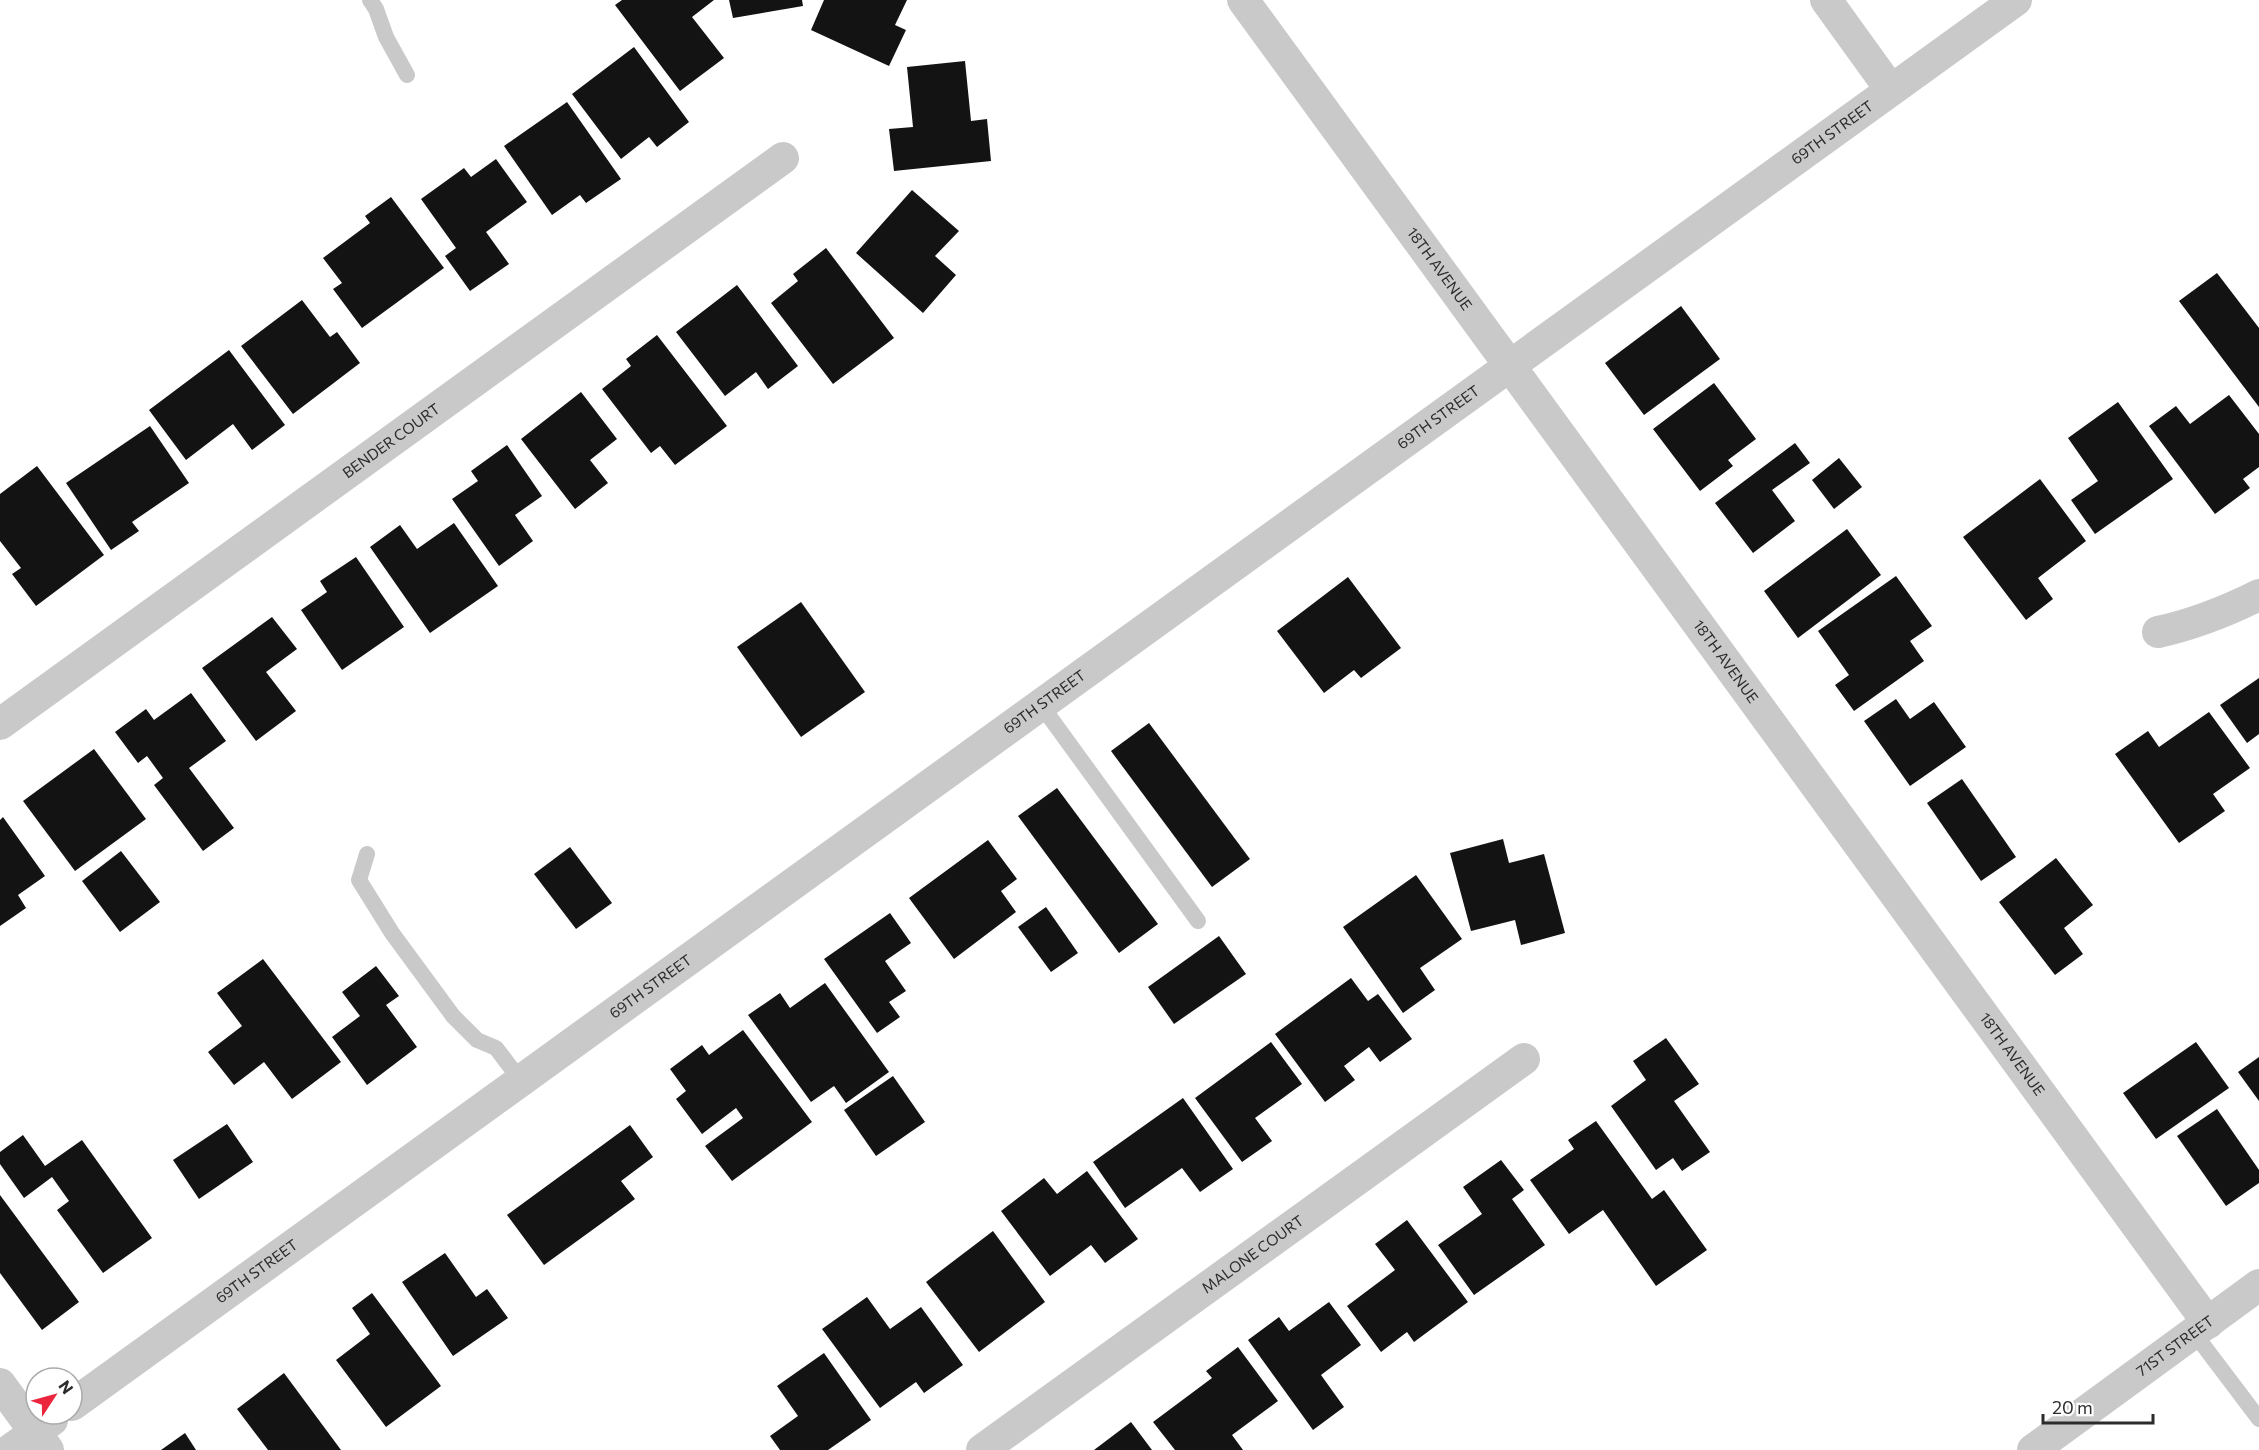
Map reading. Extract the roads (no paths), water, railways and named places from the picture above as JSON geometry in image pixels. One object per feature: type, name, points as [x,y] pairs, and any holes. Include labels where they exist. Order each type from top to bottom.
[{"type":"street","name":"18TH AVENUE","points":[[1243,0],[1510,366],[2201,1328]]},
{"type":"street","points":[[1826,0],[1891,90]]},
{"type":"street","name":"69TH STREET","points":[[84,1396],[2016,0]]},
{"type":"street","name":"BENDER COURT","points":[[0,724],[783,158]]},
{"type":"street","points":[[2158,632],[2221,614],[2259,595]]},
{"type":"street","name":"MALONE COURT","points":[[981,1450],[1524,1059]]},
{"type":"street","name":"71ST STREET","points":[[2033,1450],[2259,1285]]},
{"type":"street","points":[[0,1384],[41,1441]]},
{"type":"street","points":[[10,1450],[41,1441],[52,1426]]},
{"type":"lane","points":[[370,0],[376,9],[386,37],[407,75]]},
{"type":"lane","points":[[1041,705],[1198,921]]},
{"type":"lane","points":[[367,854],[359,880],[392,933],[453,1017],[477,1040],[496,1048],[521,1081]]},
{"type":"lane","points":[[2201,1328],[2259,1419]]}]
